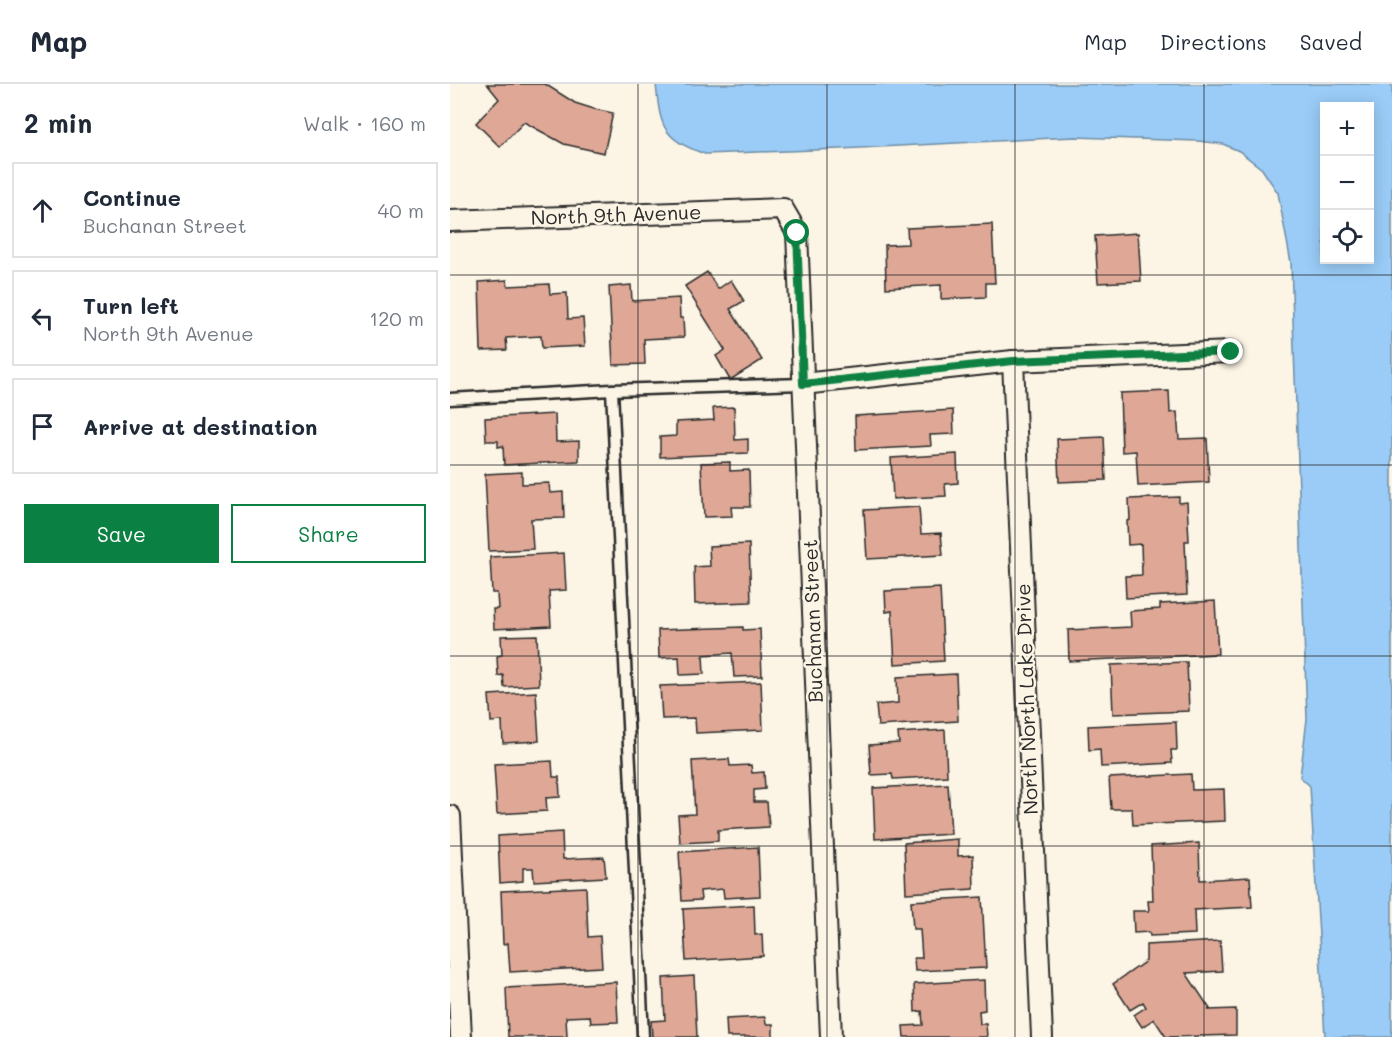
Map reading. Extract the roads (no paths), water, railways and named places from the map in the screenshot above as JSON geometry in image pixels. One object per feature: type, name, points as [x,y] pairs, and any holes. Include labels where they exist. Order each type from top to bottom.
[{"type":"street","name":"North 9th Avenue","points":[[450,221],[783,209]]},
{"type":"street","name":"Buchanan Street","points":[[783,209],[797,233],[831,1037]]},
{"type":"street","points":[[803,384],[1013,361],[1231,352]]},
{"type":"street","name":"North North Lake Drive","points":[[1013,361],[1042,1037]]},
{"type":"street","points":[[450,816],[461,1037]]},
{"type":"lane","points":[[450,399],[612,390],[803,384]]},
{"type":"lane","points":[[612,390],[643,1037]]},
{"type":"water","points":[[656,84],[1392,84],[1392,1037],[1325,1037],[1310,786],[1300,777],[1307,719],[1291,263],[1278,193],[1262,169],[1239,151],[1223,144],[1198,141],[1074,137],[705,154],[680,143],[672,136],[666,129],[659,111]]}]
